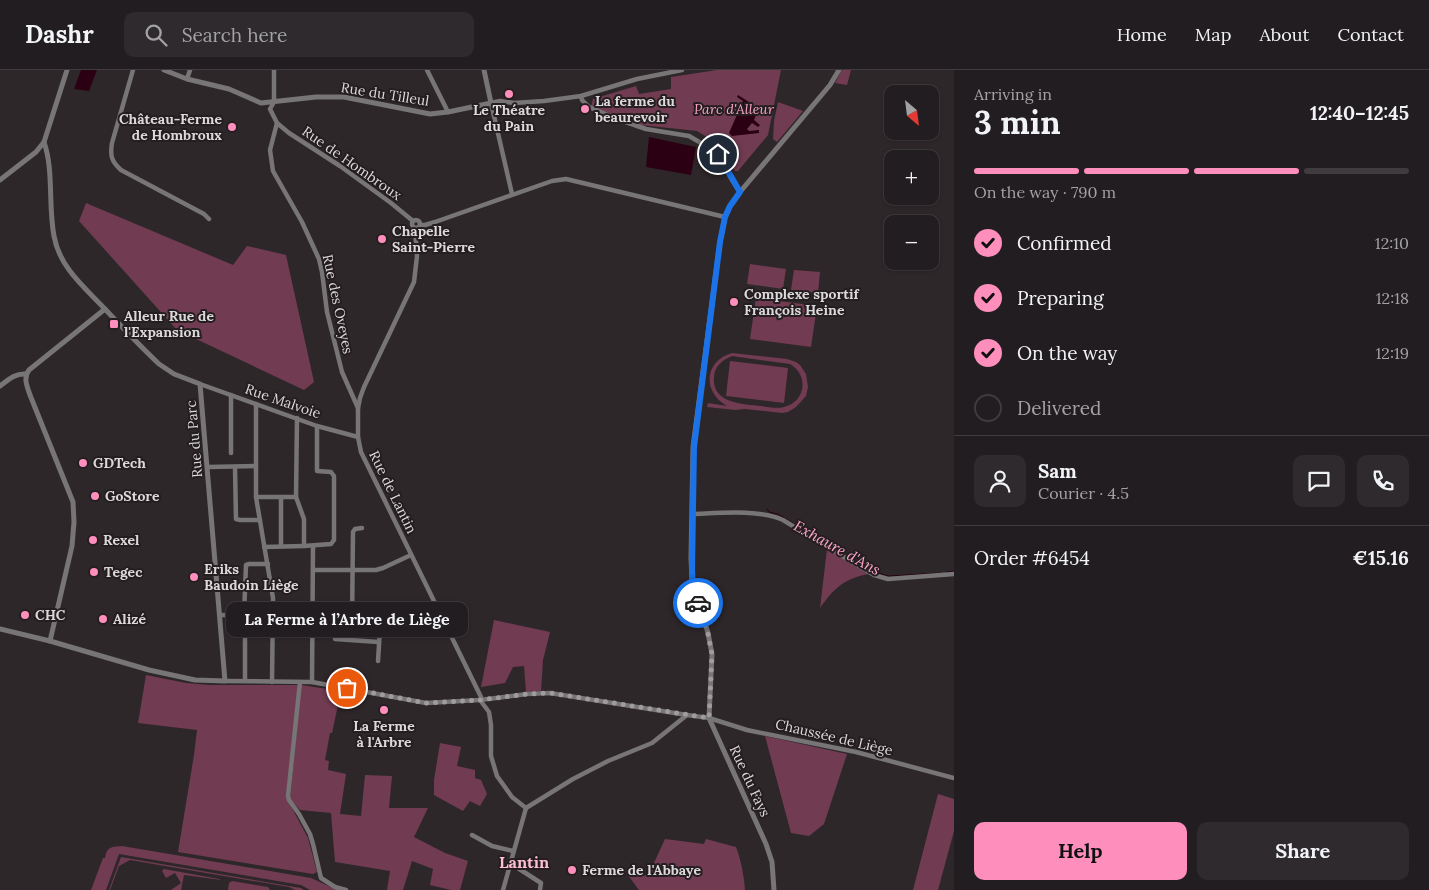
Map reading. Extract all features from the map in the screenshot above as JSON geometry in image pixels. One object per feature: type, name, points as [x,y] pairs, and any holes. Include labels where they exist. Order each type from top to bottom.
[{"type":"street","points":[[0,180],[36,152],[44,142],[67,70]]},
{"type":"street","points":[[133,70],[112,143],[110,153],[113,162],[120,170],[204,214],[209,219]]},
{"type":"street","name":"Rue du Tilleul","points":[[164,70],[187,79],[229,89],[261,103],[316,97],[344,97],[430,114],[491,103]]},
{"type":"street","points":[[187,79],[190,70]]},
{"type":"street","points":[[274,70],[274,102]]},
{"type":"street","points":[[428,70],[448,112]]},
{"type":"street","points":[[484,70],[512,194]]},
{"type":"street","points":[[491,103],[500,101],[514,103],[581,96],[637,79],[682,70]]},
{"type":"street","points":[[421,225],[418,220],[413,221],[412,226],[418,228],[421,225],[430,224],[512,194],[552,181],[566,179],[725,217],[740,192],[830,85],[840,70]]},
{"type":"street","points":[[581,96],[582,100],[589,107],[617,120],[646,129],[689,136],[701,143],[718,154],[740,192]]},
{"type":"street","name":"Rue des Oveyes","points":[[274,102],[270,109],[276,123],[270,150],[273,171],[302,222],[319,258],[327,312],[342,372],[358,408]]},
{"type":"street","name":"Rue de Hombroux","points":[[276,123],[288,133],[355,176],[413,221]]},
{"type":"street","name":"Rue du Parc","points":[[44,142],[48,154],[54,238],[60,256],[71,274],[159,364],[174,374],[200,384],[225,681]]},
{"type":"street","name":"Rue du Fays","points":[[725,217],[716,268],[694,447],[692,582],[712,654],[709,718],[766,844],[772,862],[774,890]]},
{"type":"street","name":"Rue de Lantin","points":[[415,228],[417,256],[414,282],[364,387],[358,408],[358,437],[361,452],[481,697],[480,700],[489,712],[491,756],[497,776],[512,797],[526,808]]},
{"type":"street","points":[[50,641],[72,546],[73,502],[28,389],[26,374],[105,309]]},
{"type":"street","points":[[0,386],[11,377],[20,373],[26,374]]},
{"type":"street","name":"Rue Malvoie","points":[[200,384],[317,426],[358,437]]},
{"type":"street","points":[[231,453],[232,395]]},
{"type":"street","points":[[256,404],[256,497],[273,595],[272,682]]},
{"type":"street","points":[[297,418],[296,497],[304,518],[304,546]]},
{"type":"street","points":[[264,547],[313,546],[331,544],[333,542],[334,474],[317,471],[317,426]]},
{"type":"street","points":[[208,467],[256,466]]},
{"type":"street","points":[[235,467],[236,519],[260,520]]},
{"type":"street","points":[[256,497],[296,497]]},
{"type":"street","points":[[281,497],[281,546]]},
{"type":"street","points":[[693,514],[759,513],[772,516],[874,574],[888,579],[954,574]]},
{"type":"street","points":[[352,625],[353,532],[355,529],[362,528]]},
{"type":"street","points":[[312,682],[313,546]]},
{"type":"street","points":[[313,570],[379,570],[411,555]]},
{"type":"street","points":[[244,615],[246,565],[268,564]]},
{"type":"street","points":[[220,615],[273,616]]},
{"type":"street","points":[[312,624],[352,625],[390,629],[397,619]]},
{"type":"street","points":[[378,661],[380,629]]},
{"type":"street","points":[[0,630],[50,641],[149,670],[188,679],[225,681]]},
{"type":"street","points":[[245,681],[246,630]]},
{"type":"street","points":[[335,639],[379,642]]},
{"type":"street","name":"Chaussée de Liège","points":[[225,681],[312,682],[426,703],[550,693],[709,718],[747,730],[856,752],[954,778]]},
{"type":"street","points":[[300,682],[288,796],[312,839],[322,880],[346,890]]},
{"type":"street","points":[[503,890],[526,808],[608,760],[652,743],[687,715]]},
{"type":"street","points":[[472,835],[492,846],[514,851]]},
{"type":"street","points":[[510,863],[541,883],[540,890]]},
{"type":"green space","name":"Parc d'Alleur","points":[[717,70],[781,70],[768,135],[738,171],[735,171],[724,154],[710,139],[697,131],[641,125],[591,107],[593,99],[636,86],[639,94],[671,89],[671,77]]},
{"type":"green space","points":[[842,70],[851,70],[847,85],[835,83]]},
{"type":"green space","points":[[778,102],[803,111],[777,142],[773,139]]},
{"type":"green space","points":[[86,203],[233,265],[247,246],[286,255],[314,382],[304,390],[177,330],[79,221]]},
{"type":"green space","points":[[750,264],[786,269],[783,289],[747,284]]},
{"type":"green space","points":[[794,270],[820,272],[818,293],[791,290]]},
{"type":"green space","points":[[756,298],[817,306],[811,347],[750,339]]},
{"type":"green space","points":[[732,353],[787,359],[796,362],[806,374],[808,387],[806,396],[796,407],[782,413],[707,407],[708,403],[727,406],[713,393],[710,385],[712,370],[723,357]],"holes":[[[732,356],[790,364],[800,375],[802,388],[797,400],[784,407],[772,408],[730,401],[718,393],[715,387],[714,374],[717,367]]]},
{"type":"green space","points":[[730,361],[788,368],[784,403],[726,396]]},
{"type":"green space","points":[[827,549],[869,574],[853,578],[841,585],[820,608]]},
{"type":"green space","points":[[494,620],[550,632],[543,660],[541,691],[526,692],[524,666],[513,667],[505,683],[481,687]]},
{"type":"green space","points":[[146,675],[186,683],[209,685],[298,685],[286,797],[308,838],[317,872],[313,874],[178,852],[197,730],[138,723]]},
{"type":"green space","points":[[301,685],[341,691],[325,760],[329,761],[328,770],[346,774],[340,814],[361,816],[365,775],[392,776],[389,808],[428,808],[414,837],[445,853],[468,861],[460,890],[430,885],[433,869],[412,861],[403,890],[387,890],[390,871],[335,862],[331,813],[300,810],[290,799]]},
{"type":"green space","points":[[765,736],[847,754],[824,824],[809,836],[791,833]]},
{"type":"green space","points":[[440,743],[461,747],[457,766],[475,770],[475,778],[481,780],[487,794],[480,806],[470,801],[463,811],[434,795],[434,780]]},
{"type":"green space","points":[[938,794],[954,799],[954,831],[938,890],[913,890]]},
{"type":"green space","points":[[665,839],[704,844],[706,839],[736,847],[742,868],[745,890],[639,890],[624,870],[648,876]]},
{"type":"green space","points":[[122,846],[311,878],[340,890],[310,890],[301,885],[119,854],[106,890],[91,890],[107,851],[113,847]]},
{"type":"green space","points":[[121,857],[301,888],[304,890],[295,890],[289,887],[130,860],[119,866],[109,890]]},
{"type":"green space","points":[[164,869],[221,880],[184,875],[181,890],[171,890],[181,883],[175,873],[166,878],[162,871]]},
{"type":"green space","points":[[232,881],[268,887],[270,890],[228,890],[229,883]]},
{"type":"shaded area","points":[[81,70],[97,70],[89,91],[74,89]]},
{"type":"shaded area","points":[[738,95],[749,102],[747,108],[756,115],[754,120],[760,125],[758,127],[752,123],[747,129],[749,131],[759,130],[759,133],[732,136],[729,133],[743,101],[737,97]]},
{"type":"shaded area","points":[[649,137],[696,147],[691,175],[646,167]]},
{"type":"waterway","name":"Exhaure d'Ans","points":[[767,509],[769,512],[778,514],[824,542]]},
{"type":"waterway","name":"Exhaure d'Ans","points":[[855,561],[873,571],[888,576],[941,573]]},
{"type":"waterway","name":"Exhaure d'Ans","points":[[946,572],[954,571]]},
{"type":"way so far","points":[[347,688],[426,703],[550,693],[709,718],[712,654],[698,603]]},
{"type":"place","name":"Le Théatre du Pain","points":[[509,94]]},
{"type":"place","name":"La ferme du beaurevoir","points":[[585,109]]},
{"type":"place","name":"Château-Ferme de Hombroux","points":[[232,127]]},
{"type":"place","name":"Chapelle Saint-Pierre","points":[[382,239]]},
{"type":"place","name":"Complexe sportif François Heine","points":[[734,302]]},
{"type":"place","name":"Alleur Rue de l'Expansion","points":[[114,324]]},
{"type":"place","name":"GDTech","points":[[83,463]]},
{"type":"place","name":"GoStore","points":[[95,496]]},
{"type":"place","name":"Rexel","points":[[93,540]]},
{"type":"place","name":"Tegec","points":[[94,572]]},
{"type":"place","name":"Eriks Baudoin Liège","points":[[194,577]]},
{"type":"place","name":"CHC","points":[[25,615]]},
{"type":"place","name":"Alizé","points":[[103,619]]},
{"type":"place","name":"La Ferme à l’Arbre de Liège","points":[[347,688]]},
{"type":"place","name":"La Ferme à l'Arbre","points":[[384,710]]},
{"type":"place","name":"Ferme de l'Abbaye","points":[[572,870]]},
{"type":"district","name":"Lantin","points":[[524,862]]},
{"type":"route","points":[[698,603],[692,582],[691,558],[694,447],[720,242],[725,217],[740,192],[718,154]]}]
